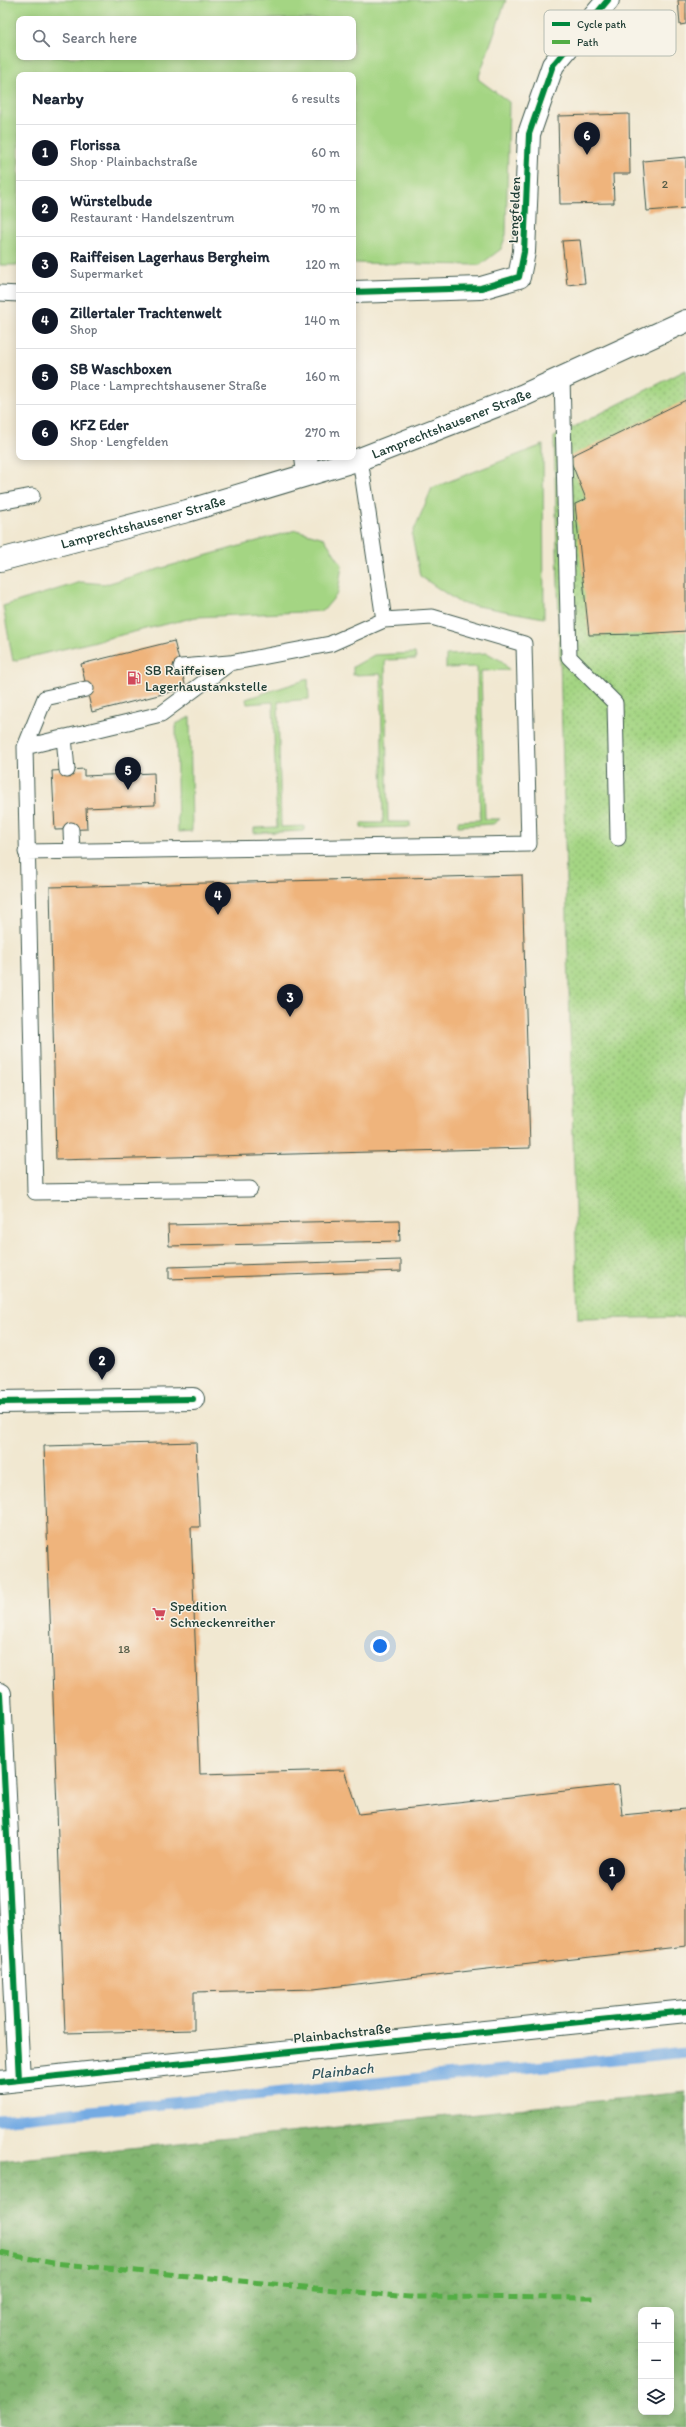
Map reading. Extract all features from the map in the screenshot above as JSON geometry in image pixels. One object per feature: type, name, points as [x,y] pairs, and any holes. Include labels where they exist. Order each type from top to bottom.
[{"type":"street","name":"Lengfelden","points":[[600,10],[608,0]]},
{"type":"street","name":"Lengfelden","points":[[356,292],[481,288],[519,277],[524,252],[529,134],[553,65],[561,56]]},
{"type":"street","name":"Lamprechtshausener Straße","points":[[356,459],[524,395],[686,321]]},
{"type":"street","name":"Lamprechtshausener Straße","points":[[0,560],[187,511],[307,466],[347,460]]},
{"type":"street","points":[[0,1402],[193,1399]]},
{"type":"street","points":[[0,1694],[9,2081]]},
{"type":"street","name":"Plainbachstraße","points":[[9,2081],[686,2011]]},
{"type":"lane","points":[[0,293],[16,294]]},
{"type":"lane","points":[[562,377],[569,657],[615,703],[618,838]]},
{"type":"lane","points":[[360,458],[384,620]]},
{"type":"lane","points":[[0,502],[32,496]]},
{"type":"lane","points":[[26,852],[529,844],[524,644],[432,617],[384,620],[330,644],[230,663],[181,667]]},
{"type":"lane","points":[[25,746],[161,714],[230,663]]},
{"type":"lane","points":[[86,688],[45,698],[25,746],[26,852],[35,1192],[250,1189]]},
{"type":"lane","points":[[64,737],[67,770]]},
{"type":"lane","points":[[71,830],[72,851]]},
{"type":"green space","points":[[0,0],[506,0],[478,79],[509,102],[506,235],[501,249],[480,265],[356,263],[356,72],[16,72],[16,265],[0,265]]},
{"type":"green space","points":[[686,370],[686,1317],[578,1319],[554,437]]},
{"type":"green space","points":[[543,445],[544,618],[460,603],[420,576],[412,535],[432,488]]},
{"type":"green space","points":[[296,530],[324,538],[342,565],[338,593],[323,611],[196,617],[13,661],[3,606],[81,582],[106,584]]},
{"type":"green space","points":[[415,653],[416,659],[385,660],[388,822],[410,822],[410,827],[361,828],[361,823],[383,823],[381,674],[353,675],[353,667],[374,655]]},
{"type":"green space","points":[[487,653],[502,661],[509,670],[481,671],[485,819],[500,819],[493,824],[458,826],[458,821],[480,820],[477,667],[446,668],[446,655]]},
{"type":"green space","points":[[308,679],[309,699],[278,702],[281,827],[304,826],[304,831],[254,833],[254,828],[277,827],[273,702],[247,704],[246,699]]},
{"type":"green space","points":[[190,717],[192,831],[178,832],[176,724]]},
{"type":"green space","points":[[686,2092],[686,2427],[0,2427],[0,2161]]},
{"type":"building","points":[[678,0],[686,0],[686,24],[680,25]]},
{"type":"building","points":[[629,114],[630,174],[613,174],[614,203],[560,204],[558,116]]},
{"type":"building","points":[[686,157],[686,208],[647,211],[643,161]]},
{"type":"building","points":[[580,240],[585,283],[567,285],[562,241]]},
{"type":"building","points":[[686,400],[686,631],[589,635],[575,504],[586,499],[569,457]]},
{"type":"building","name":"SB Raiffeisen Lagerhaustankstelle","points":[[174,641],[186,688],[92,712],[81,664]]},
{"type":"building","points":[[84,769],[84,776],[154,773],[155,805],[86,808],[87,829],[55,830],[52,771]]},
{"type":"building","points":[[522,875],[530,1148],[56,1160],[50,887]]},
{"type":"building","points":[[399,1220],[400,1241],[169,1246],[168,1225]]},
{"type":"building","points":[[401,1260],[401,1271],[169,1279],[169,1267]]},
{"type":"building","points":[[196,1442],[200,1527],[191,1527],[200,1774],[344,1770],[359,1814],[619,1785],[622,1815],[686,1809],[686,1946],[314,1989],[194,1992],[194,2030],[65,2033],[44,1446]]},
{"type":"waterway","name":"Plainbach","points":[[0,2120],[686,2052]]},
{"type":"marked path","points":[[0,2253],[53,2263],[409,2297],[597,2298]]},
{"type":"cycle path","points":[[600,10],[608,0]]},
{"type":"cycle path","points":[[356,292],[481,288],[519,277],[524,252],[529,134],[553,65],[561,56]]},
{"type":"cycle path","points":[[0,1402],[193,1399]]},
{"type":"cycle path","points":[[0,1694],[19,2080]]},
{"type":"cycle path","points":[[0,2082],[686,2011]]},
{"type":"place","name":"KFZ Eder","points":[[587,155]]},
{"type":"place","name":"SB Raiffeisen Lagerhaustankstelle","points":[[134,678]]},
{"type":"place","name":"SB Waschboxen","points":[[128,790]]},
{"type":"place","name":"Zillertaler Trachtenwelt","points":[[218,915]]},
{"type":"place","name":"Raiffeisen Lagerhaus Bergheim","points":[[290,1017]]},
{"type":"place","name":"Würstelbude","points":[[102,1380]]},
{"type":"place","name":"Spedition Schneckenreither","points":[[159,1614]]},
{"type":"place","name":"Florissa","points":[[612,1891]]}]
